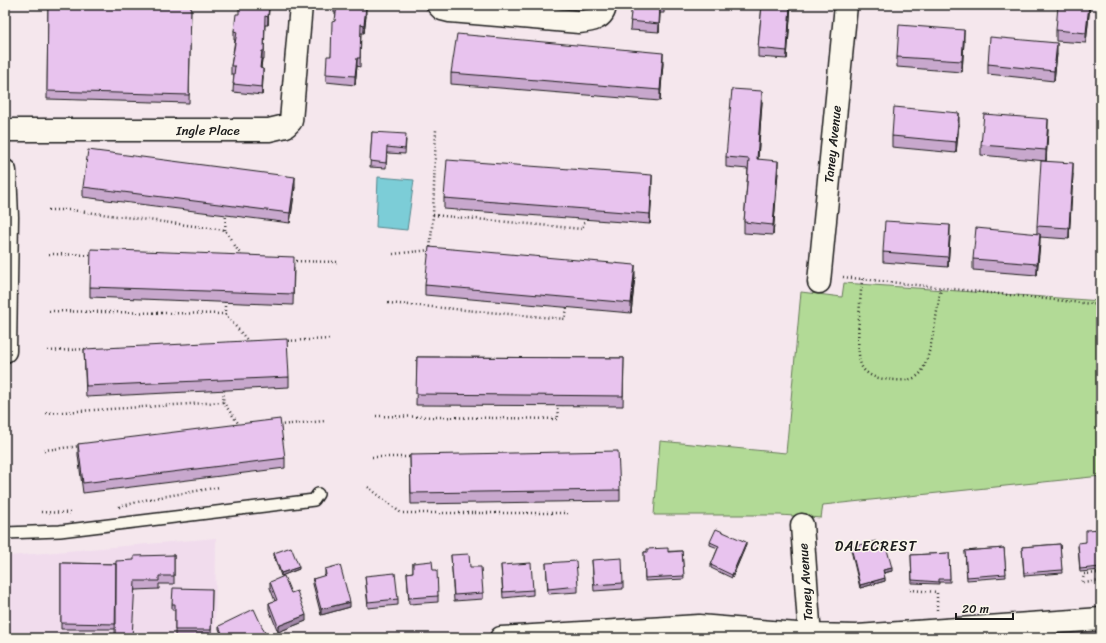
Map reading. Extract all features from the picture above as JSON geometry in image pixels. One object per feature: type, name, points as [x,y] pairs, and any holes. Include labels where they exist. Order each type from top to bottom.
[{"type":"street","name":"Ingle Place","points":[[5,130],[269,130],[286,126],[291,121],[301,5]]},
{"type":"street","points":[[438,5],[442,9],[450,11],[579,22],[589,22],[600,16],[605,5]]},
{"type":"street","name":"Taney Avenue","points":[[818,282],[846,5]]},
{"type":"street","points":[[5,171],[7,225],[5,351]]},
{"type":"street","name":"Taney Avenue","points":[[802,525],[809,636]]},
{"type":"street","points":[[501,638],[699,626],[809,636],[858,636],[1101,619]]},
{"type":"lane","points":[[5,533],[60,531],[314,500],[318,494]]},
{"type":"path","points":[[393,254],[430,250],[433,215],[436,129]]},
{"type":"path","points":[[48,210],[71,210],[225,230]]},
{"type":"path","points":[[226,215],[225,230],[243,259],[236,259]]},
{"type":"path","points":[[433,215],[582,229],[585,220]]},
{"type":"path","points":[[50,254],[95,255]]},
{"type":"path","points":[[288,260],[338,262]]},
{"type":"path","points":[[843,277],[1101,305]]},
{"type":"path","points":[[862,279],[858,347],[862,368],[874,378],[900,381],[912,379],[921,372],[929,349],[941,288]]},
{"type":"path","points":[[225,302],[225,314],[249,342]]},
{"type":"path","points":[[388,303],[565,319],[567,308]]},
{"type":"path","points":[[48,311],[225,314]]},
{"type":"path","points":[[281,341],[331,339]]},
{"type":"path","points":[[241,342],[257,342]]},
{"type":"path","points":[[48,351],[94,349]]},
{"type":"path","points":[[224,390],[223,402],[243,429],[235,430]]},
{"type":"path","points":[[46,413],[223,402]]},
{"type":"path","points":[[376,416],[558,419],[557,406]]},
{"type":"path","points":[[273,426],[325,421]]},
{"type":"path","points":[[44,450],[84,446]]},
{"type":"path","points":[[372,457],[419,457]]},
{"type":"path","points":[[111,509],[149,499],[220,487]]},
{"type":"path","points":[[368,487],[402,513],[568,513]]},
{"type":"path","points":[[41,512],[75,513]]},
{"type":"path","points":[[1101,573],[1084,574],[1082,583],[1101,581]]},
{"type":"path","points":[[910,590],[936,592],[937,611]]},
{"type":"shaded area","points":[[216,538],[215,638],[7,638],[9,556]]},
{"type":"green space","points":[[844,283],[1101,301],[1101,476],[823,505],[821,518],[780,515],[654,515],[660,441],[786,453],[801,292],[842,297]]},
{"type":"water","points":[[378,177],[414,180],[407,230],[376,227]]},
{"type":"building","points":[[48,5],[191,5],[189,95],[47,91]]},
{"type":"building","points":[[239,5],[269,5],[268,17],[265,16],[264,51],[262,51],[260,68],[263,69],[262,87],[233,84],[235,66],[231,66],[237,32],[234,31],[236,14],[239,14]]},
{"type":"building","points":[[337,5],[363,5],[363,7],[366,7],[364,25],[361,24],[360,58],[357,58],[355,76],[326,74],[327,56],[331,56],[332,22],[335,21]]},
{"type":"building","points":[[632,5],[660,5],[659,24],[630,21]]},
{"type":"building","points":[[762,5],[790,5],[787,51],[758,48]]},
{"type":"building","points":[[1058,5],[1089,5],[1086,33],[1056,30]]},
{"type":"building","points":[[899,25],[964,30],[962,61],[897,57]]},
{"type":"building","points":[[457,34],[663,53],[660,90],[451,73]]},
{"type":"building","points":[[990,37],[1057,43],[1054,71],[988,64]]},
{"type":"building","points":[[732,89],[762,91],[757,159],[778,161],[773,225],[744,222],[749,159],[726,157]]},
{"type":"building","points":[[894,107],[959,113],[956,142],[892,136]]},
{"type":"building","points":[[984,114],[1048,119],[1046,150],[981,145]]},
{"type":"building","points":[[372,132],[406,134],[405,149],[387,147],[386,163],[370,161]]},
{"type":"building","points":[[88,150],[295,177],[290,213],[83,187]]},
{"type":"building","points":[[447,160],[652,175],[650,214],[444,198]]},
{"type":"building","points":[[1041,161],[1073,163],[1069,228],[1037,226]]},
{"type":"building","points":[[885,221],[950,225],[948,257],[883,252]]},
{"type":"building","points":[[976,228],[1040,234],[1037,264],[973,259]]},
{"type":"building","points":[[429,247],[635,265],[631,303],[425,285]]},
{"type":"building","points":[[91,249],[294,257],[293,294],[90,287]]},
{"type":"building","points":[[287,339],[289,377],[86,386],[84,349]]},
{"type":"building","points":[[417,357],[624,358],[623,396],[416,394]]},
{"type":"building","points":[[280,419],[285,458],[83,483],[78,444]]},
{"type":"building","points":[[618,451],[620,490],[411,493],[410,455]]},
{"type":"building","points":[[716,529],[746,542],[732,575],[711,565],[719,546],[710,542]]},
{"type":"building","points":[[1101,529],[1101,567],[1080,569],[1078,543],[1086,542],[1086,530]]},
{"type":"building","points":[[876,541],[878,549],[886,546],[892,568],[883,570],[885,578],[860,585],[851,547]]},
{"type":"building","points":[[1060,544],[1062,570],[1024,573],[1022,547]]},
{"type":"building","points":[[291,547],[299,567],[281,573],[274,553]]},
{"type":"building","points":[[668,548],[668,552],[682,551],[684,576],[645,578],[644,552],[647,552],[647,549]]},
{"type":"building","points":[[1004,548],[1006,574],[967,577],[965,551]]},
{"type":"building","points":[[949,553],[950,579],[939,579],[939,582],[912,580],[911,555]]},
{"type":"building","points":[[469,554],[470,567],[481,567],[483,593],[454,595],[451,555]]},
{"type":"building","points":[[174,555],[174,576],[159,576],[159,581],[135,581],[132,638],[115,638],[116,561],[134,560],[134,556]]},
{"type":"building","points":[[622,558],[623,583],[594,585],[592,560]]},
{"type":"building","points":[[432,561],[433,570],[437,570],[438,596],[409,598],[407,573],[413,572],[413,563]]},
{"type":"building","points":[[576,561],[578,586],[548,589],[546,563]]},
{"type":"building","points":[[61,563],[116,564],[116,624],[61,623]]},
{"type":"building","points":[[531,563],[533,590],[503,592],[501,565]]},
{"type":"building","points":[[340,565],[350,602],[321,609],[313,579],[326,575],[325,569]]},
{"type":"building","points":[[395,573],[398,599],[368,602],[365,576]]},
{"type":"building","points":[[284,576],[291,593],[297,591],[306,615],[278,626],[269,603],[277,600],[270,582]]},
{"type":"building","points":[[173,588],[212,589],[211,630],[175,630],[175,604],[172,604]]},
{"type":"building","points":[[254,609],[265,633],[254,638],[224,638],[219,626]]},
{"type":"district","name":"DALECREST","points":[[876,546]]}]
